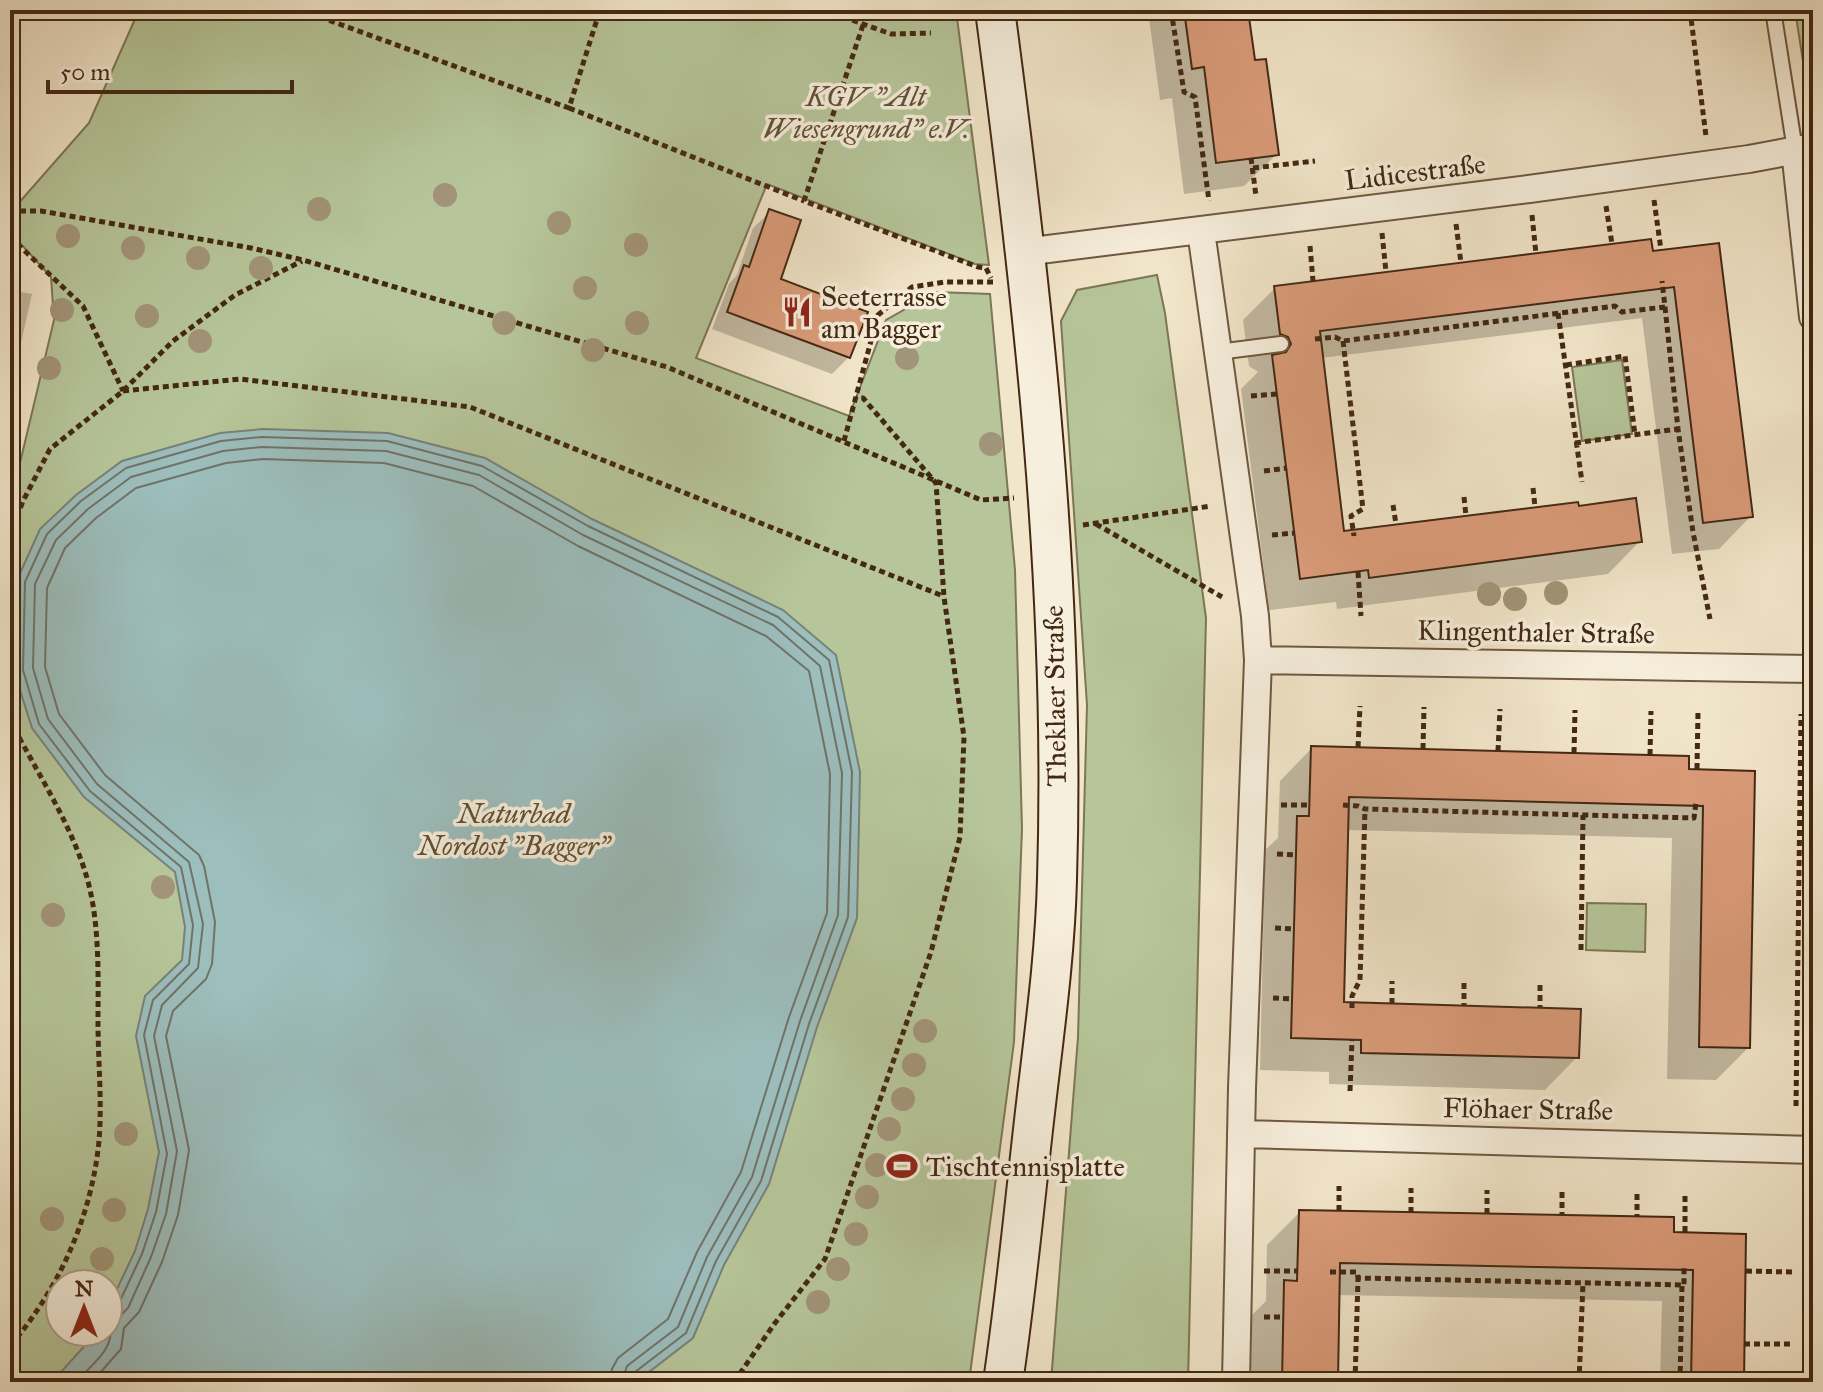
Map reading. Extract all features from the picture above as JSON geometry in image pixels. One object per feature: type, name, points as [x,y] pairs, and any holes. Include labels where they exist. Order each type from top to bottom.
[{"type":"main road","name":"Theklaer Straße","points":[[995,10],[1014,271],[1049,512],[1057,709],[1057,881],[1042,1043],[1003,1382]]},
{"type":"street","name":"Lidicestraße","points":[[1014,271],[1207,230],[1650,173],[1804,149]]},
{"type":"street","points":[[1804,149],[1813,317]]},
{"type":"street","points":[[1207,230],[1218,352],[1255,616],[1258,660],[1241,1134],[1236,1382]]},
{"type":"street","name":"Klingenthaler Straße","points":[[1258,660],[1813,669]]},
{"type":"street","name":"Flöhaer Straße","points":[[1241,1134],[1813,1150]]},
{"type":"lane","points":[[1773,10],[1804,149]]},
{"type":"lane","points":[[1218,352],[1281,344]]},
{"type":"path","points":[[301,10],[569,108],[978,267],[1014,271]]},
{"type":"path","points":[[569,108],[600,10]]},
{"type":"path","points":[[824,10],[891,34],[931,33]]},
{"type":"path","points":[[1171,10],[1184,92],[1195,97],[1207,230]]},
{"type":"path","points":[[1690,10],[1710,164]]},
{"type":"path","points":[[804,201],[863,25]]},
{"type":"path","points":[[1253,168],[1315,161]]},
{"type":"path","points":[[1650,173],[1661,250]]},
{"type":"path","points":[[10,211],[41,211],[303,260],[667,367],[981,500],[1095,523],[1255,616]]},
{"type":"path","points":[[1610,232],[1612,244]]},
{"type":"path","points":[[10,237],[83,306],[123,391]]},
{"type":"path","points":[[1534,237],[1536,254]]},
{"type":"path","points":[[1458,246],[1461,263]]},
{"type":"path","points":[[1384,252],[1386,272]]},
{"type":"path","points":[[10,536],[23,501],[50,449],[123,391],[173,341],[222,304],[303,260]]},
{"type":"path","points":[[1311,262],[1313,281]]},
{"type":"path","points":[[844,441],[878,315],[912,287],[1014,271]]},
{"type":"path","points":[[1662,281],[1678,429],[1710,619]]},
{"type":"path","points":[[1315,339],[1335,337],[1343,341],[1615,306],[1622,312],[1665,307]]},
{"type":"path","points":[[1558,313],[1582,482]]},
{"type":"path","points":[[1343,341],[1363,509],[1351,516],[1354,536]]},
{"type":"path","points":[[1566,365],[1625,356],[1635,435]]},
{"type":"path","points":[[123,391],[240,379],[470,407],[944,597]]},
{"type":"path","points":[[734,1382],[825,1259],[931,952],[960,837],[964,737],[944,597],[936,483],[863,398],[856,398]]},
{"type":"path","points":[[1575,443],[1678,429]]},
{"type":"path","points":[[1533,488],[1535,507]]},
{"type":"path","points":[[1464,497],[1466,516]]},
{"type":"path","points":[[1095,523],[1239,503]]},
{"type":"path","points":[[1393,505],[1396,524]]},
{"type":"path","points":[[1358,572],[1361,616]]},
{"type":"path","points":[[1358,747],[1360,706]]},
{"type":"path","points":[[1423,749],[1424,707]]},
{"type":"path","points":[[1498,751],[1500,709]]},
{"type":"path","points":[[1574,753],[1575,710]]},
{"type":"path","points":[[1650,755],[1651,711]]},
{"type":"path","points":[[1697,769],[1698,712]]},
{"type":"path","points":[[1796,1106],[1801,714]]},
{"type":"path","points":[[10,720],[77,848],[88,881],[96,924],[98,1117],[98,1148],[90,1195],[70,1253],[49,1294],[10,1346]]},
{"type":"path","points":[[1343,805],[1365,809],[1694,818],[1696,802]]},
{"type":"path","points":[[1352,1008],[1352,996],[1360,980],[1365,809]]},
{"type":"path","points":[[1581,950],[1583,815]]},
{"type":"path","points":[[1392,981],[1392,1004]]},
{"type":"path","points":[[1464,983],[1464,1005]]},
{"type":"path","points":[[1540,985],[1540,1008]]},
{"type":"path","points":[[1350,1091],[1352,1040]]},
{"type":"path","points":[[1339,1186],[1339,1211]]},
{"type":"path","points":[[1411,1188],[1411,1213]]},
{"type":"path","points":[[1487,1190],[1487,1214]]},
{"type":"path","points":[[1562,1192],[1562,1215]]},
{"type":"path","points":[[1637,1194],[1637,1216]]},
{"type":"path","points":[[1685,1196],[1685,1233]]},
{"type":"path","points":[[1680,1382],[1684,1265]]},
{"type":"path","points":[[1746,1271],[1793,1272]]},
{"type":"path","points":[[1330,1272],[1357,1272],[1355,1382]]},
{"type":"path","points":[[1358,1278],[1682,1285]]},
{"type":"path","points":[[1579,1382],[1583,1283]]},
{"type":"path","points":[[1744,1344],[1791,1344]]},
{"type":"green space","name":"Naturbad Nordost \"Bagger\"","points":[[139,10],[956,10],[989,265],[975,264],[767,184],[696,358],[849,416],[886,320],[936,292],[990,294],[1015,570],[1022,829],[1014,1042],[969,1382],[10,1382],[10,505],[54,320],[51,277],[10,232],[10,213],[89,123]]},
{"type":"green space","points":[[1795,10],[1813,10],[1813,99],[1809,100]]},
{"type":"green space","points":[[1157,275],[1165,313],[1206,618],[1188,1382],[1051,1382],[1078,1037],[1087,705],[1061,321],[1077,290]]},
{"type":"green space","points":[[1622,360],[1632,434],[1582,441],[1572,367]]},
{"type":"green space","points":[[1587,903],[1646,904],[1645,952],[1586,950]]},
{"type":"water","points":[[263,429],[388,433],[485,458],[592,519],[783,610],[836,655],[860,772],[857,918],[817,1027],[769,1184],[724,1265],[693,1338],[636,1382],[52,1382],[83,1348],[124,1348],[124,1274],[148,1209],[159,1152],[136,1036],[145,996],[182,960],[185,927],[175,872],[84,797],[32,728],[14,671],[17,580],[40,529],[76,495],[122,461],[220,433]]},
{"type":"building","points":[[1184,10],[1248,10],[1255,60],[1266,59],[1279,155],[1216,163],[1204,67],[1192,69]]},
{"type":"building","name":"Seeterrasse am Bagger","points":[[769,209],[801,220],[781,279],[868,312],[850,358],[727,312],[744,265],[749,267]]},
{"type":"building","points":[[1651,239],[1653,251],[1719,243],[1753,517],[1703,523],[1674,287],[1320,331],[1344,531],[1578,502],[1579,506],[1636,498],[1642,542],[1369,578],[1368,570],[1300,579],[1272,355],[1286,352],[1291,344],[1288,337],[1280,334],[1274,286]]},
{"type":"building","points":[[1311,746],[1689,756],[1689,769],[1755,771],[1750,1048],[1699,1047],[1703,806],[1349,797],[1344,1002],[1581,1009],[1579,1058],[1361,1053],[1361,1040],[1291,1038],[1297,816],[1309,816]]},
{"type":"building","points":[[1299,1210],[1674,1217],[1674,1232],[1746,1234],[1744,1382],[1691,1382],[1693,1270],[1340,1263],[1338,1382],[1282,1382],[1284,1280],[1297,1281]]},
{"type":"place","name":"Seeterrasse am Bagger","points":[[797,312]]},
{"type":"place","name":"Tischtennisplatte","points":[[902,1166]]},
{"type":"park label","name":"KGV \"Alt Wiesengrund\" e.V.","points":[[866,112]]}]
